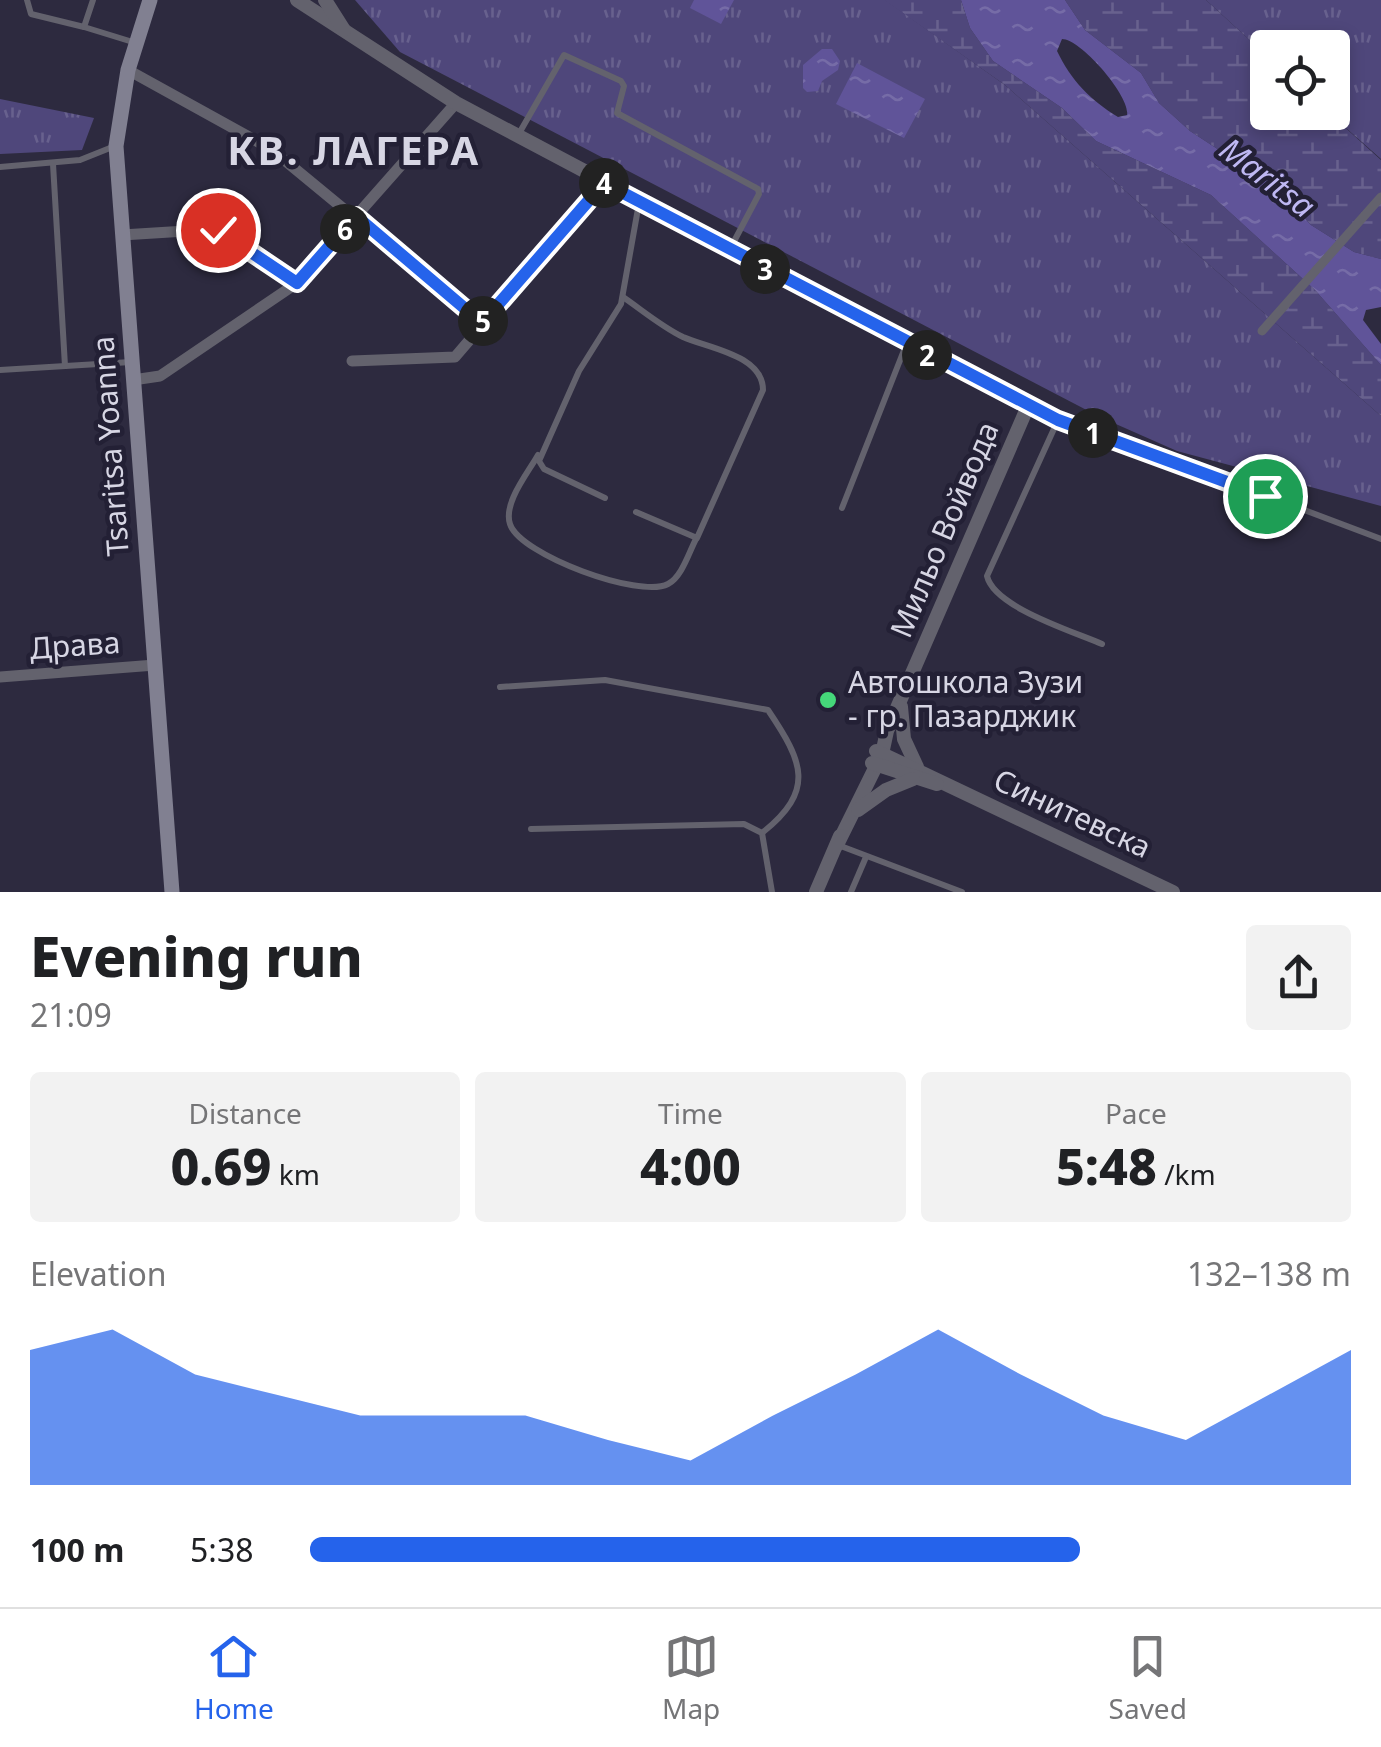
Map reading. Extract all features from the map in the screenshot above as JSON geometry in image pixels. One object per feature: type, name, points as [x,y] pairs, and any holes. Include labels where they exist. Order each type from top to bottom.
[{"type":"main road","name":"Tsaritsa Yoanna","points":[[150,0],[128,70],[116,146],[172,892]]},
{"type":"street","points":[[297,0],[456,104],[1028,406]]},
{"type":"street","points":[[325,0],[347,35]]},
{"type":"street","points":[[128,70],[271,149],[482,323]]},
{"type":"street","points":[[133,380],[160,376],[297,283],[456,104]]},
{"type":"street","points":[[352,361],[455,357],[604,183]]},
{"type":"street","points":[[1262,331],[1381,198]]},
{"type":"street","points":[[122,235],[218,230],[297,283]]},
{"type":"street","name":"Мильо Войвода","points":[[816,892],[1028,406]]},
{"type":"street","name":"Драва","points":[[0,677],[155,665]]},
{"type":"street","points":[[854,814],[915,773],[904,739],[900,702]]},
{"type":"street","name":"Мильо Войвода","points":[[837,845],[854,814],[875,758]]},
{"type":"street","name":"Синитевска","points":[[875,758],[1174,892]]},
{"type":"lane","points":[[27,0],[31,14],[136,43]]},
{"type":"lane","points":[[84,27],[93,0]]},
{"type":"lane","points":[[517,136],[564,55],[621,81],[624,86],[617,112],[759,191],[730,250]]},
{"type":"lane","points":[[0,167],[53,164],[98,155],[116,146]]},
{"type":"lane","points":[[53,164],[65,366]]},
{"type":"lane","points":[[623,297],[681,336],[742,361],[760,372],[763,380],[763,390],[697,538],[670,584],[656,587],[622,582],[533,552],[510,524],[509,510],[579,371],[623,297],[639,202]]},
{"type":"lane","points":[[842,508],[906,344]]},
{"type":"lane","points":[[0,370],[132,362]]},
{"type":"lane","points":[[1028,406],[1381,539]]},
{"type":"lane","points":[[1058,420],[987,576],[990,587],[1006,601],[1102,644]]},
{"type":"lane","points":[[540,452],[538,461],[544,469],[605,498]]},
{"type":"lane","points":[[636,512],[697,538]]},
{"type":"lane","points":[[500,687],[605,680],[768,710],[800,765],[798,790],[789,812],[762,833]]},
{"type":"lane","points":[[531,829],[744,824],[762,833]]},
{"type":"lane","points":[[762,833],[772,892]]},
{"type":"lane","points":[[837,845],[962,892]]},
{"type":"lane","points":[[850,892],[866,857]]},
{"type":"green space","points":[[355,0],[885,0],[1005,85],[1381,416],[1381,506],[1177,451],[1100,417],[400,52]]},
{"type":"green space","points":[[884,0],[961,0],[970,28],[993,61],[1062,108],[1096,141],[1211,195],[1315,290],[1381,365],[1381,416],[1005,85]]},
{"type":"green space","points":[[1065,0],[1206,0],[1250,40],[1250,130],[1348,130],[1381,160],[1381,259],[1354,252],[1311,225],[1274,186],[1190,131],[1159,103],[1141,73],[1085,30]]},
{"type":"green space","points":[[1206,0],[1381,0],[1381,159],[1348,130],[1350,30],[1250,30],[1250,40]]},
{"type":"green space","points":[[0,99],[94,118],[82,150],[0,154]]},
{"type":"water","points":[[694,0],[734,0],[721,24],[690,8]]},
{"type":"water","points":[[961,0],[1065,0],[1085,30],[1141,73],[1159,103],[1190,131],[1274,186],[1311,225],[1354,252],[1381,259],[1381,307],[1366,310],[1363,320],[1381,344],[1381,365],[1315,290],[1211,195],[1096,141],[1062,108],[993,61],[970,28]],"holes":[[[1062,39],[1092,58],[1113,83],[1127,115],[1118,117],[1075,80],[1057,51]]]},
{"type":"water","points":[[822,49],[832,49],[840,61],[838,70],[822,81],[818,91],[807,92],[803,88],[803,65]]},
{"type":"water","points":[[857,63],[925,99],[904,138],[836,104]]},
{"type":"place","name":"Автошкола Зузи - гр. Пазарджик","points":[[828,700]]},
{"type":"district","name":"КВ. ЛАГЕРА","points":[[354,151]]},
{"type":"route","points":[[218,230],[297,283],[356,216],[482,323],[604,183],[1058,420],[1265,496]]},
{"type":"water label","name":"Maritsa","points":[[1267,178]]}]
